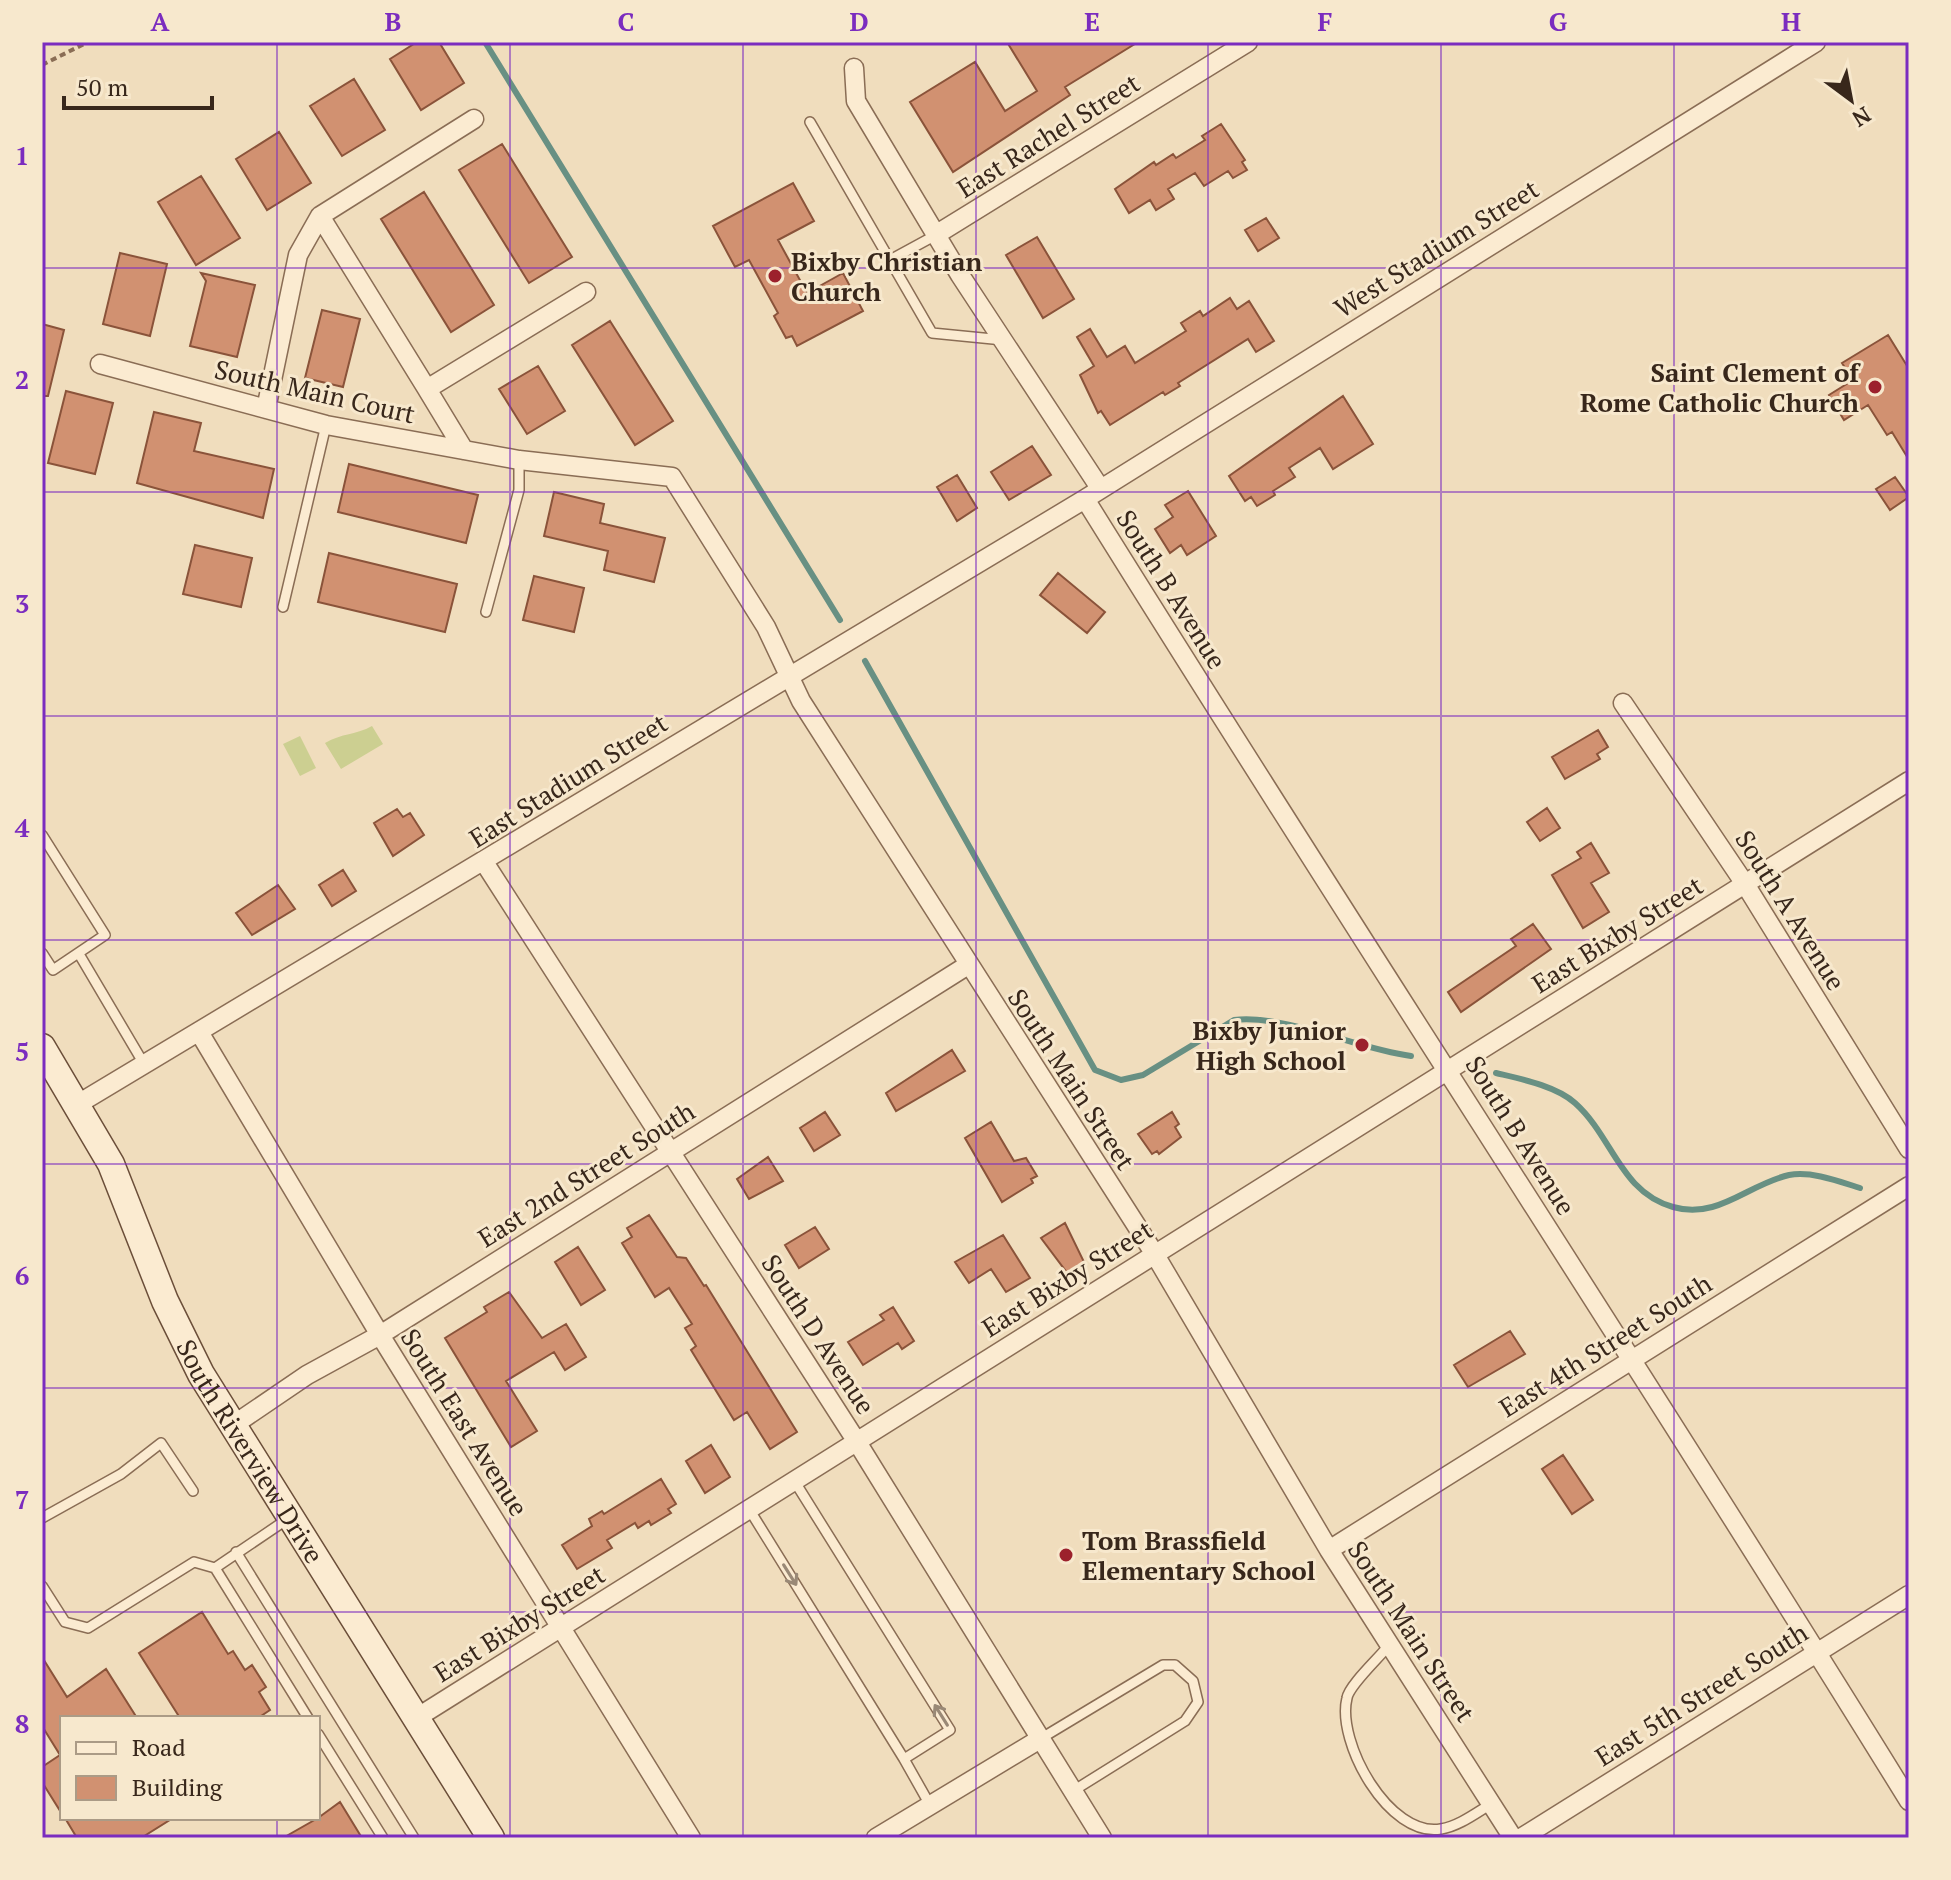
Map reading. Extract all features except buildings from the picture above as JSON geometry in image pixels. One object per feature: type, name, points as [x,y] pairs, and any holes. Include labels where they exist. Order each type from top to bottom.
[{"type":"street","name":"East Rachel Street","points":[[937,234],[1248,42]]},
{"type":"street","name":"West Stadium Street","points":[[1092,494],[1816,42]]},
{"type":"street","name":"South B Avenue","points":[[854,68],[856,101],[1003,340],[1244,755],[1450,1070],[1909,1801]]},
{"type":"street","points":[[266,409],[298,255],[320,216],[474,119]]},
{"type":"street","points":[[320,216],[464,450]]},
{"type":"street","points":[[427,389],[586,292]]},
{"type":"street","name":"South Main Court","points":[[100,364],[326,425],[519,460]]},
{"type":"street","name":"South Main Street","points":[[519,460],[672,477],[766,627],[801,701],[1154,1253],[1329,1550],[1513,1838]]},
{"type":"street","name":"East Stadium Street","points":[[78,1104],[1092,494]]},
{"type":"street","name":"South A Avenue","points":[[1623,703],[1745,884],[1909,1149]]},
{"type":"street","name":"East Bixby Street","points":[[418,1717],[1909,781]]},
{"type":"street","name":"South D Avenue","points":[[484,862],[857,1442],[1102,1838]]},
{"type":"street","name":"East 2nd Street South","points":[[232,1426],[307,1375],[380,1335],[968,965]]},
{"type":"street","name":"South East Avenue","points":[[199,1032],[380,1335],[691,1838]]},
{"type":"street","name":"South Riverview Drive","points":[[42,1047],[78,1104],[117,1179],[179,1332],[232,1426],[418,1717],[491,1838]]},
{"type":"street","name":"East 4th Street South","points":[[1329,1550],[1909,1186]]},
{"type":"street","name":"East 5th Street South","points":[[1521,1838],[1909,1595]]},
{"type":"street","points":[[876,1838],[896,1833],[930,1805],[1040,1739]]},
{"type":"lane","points":[[810,122],[932,333],[1003,340]]},
{"type":"lane","points":[[890,260],[937,234]]},
{"type":"lane","points":[[283,607],[326,425]]},
{"type":"lane","points":[[486,612],[519,490],[519,460]]},
{"type":"lane","points":[[42,835],[105,935],[53,970],[42,953]]},
{"type":"lane","points":[[79,954],[144,1064]]},
{"type":"lane","points":[[42,1518],[121,1474],[161,1443],[193,1491]]},
{"type":"lane","points":[[795,1482],[950,1730],[904,1759]]},
{"type":"lane","points":[[749,1509],[930,1805]]},
{"type":"lane","points":[[215,1568],[292,1517]]},
{"type":"lane","points":[[236,1552],[414,1838]]},
{"type":"lane","points":[[42,1586],[65,1622],[88,1628],[194,1562],[215,1568],[307,1716]]},
{"type":"lane","points":[[1389,1645],[1347,1695],[1345,1727],[1352,1754],[1392,1812],[1417,1826],[1440,1830],[1491,1804]]},
{"type":"lane","points":[[1040,1739],[1163,1665],[1175,1665],[1193,1681],[1198,1702],[1185,1721],[1073,1791]]},
{"type":"lane","points":[[320,1737],[383,1838]]},
{"type":"path","points":[[42,65],[88,42]]},
{"type":"green space","points":[[372,726],[383,744],[341,769],[325,743]]},
{"type":"green space","points":[[300,736],[316,768],[300,776],[283,744]]},
{"type":"waterway","points":[[485,42],[840,620]]},
{"type":"waterway","points":[[865,661],[1095,1070],[1121,1080],[1143,1075],[1234,1020],[1276,1022],[1411,1056]]},
{"type":"waterway","points":[[1496,1073],[1538,1084],[1575,1103],[1641,1189],[1655,1200],[1673,1207],[1704,1209],[1774,1179],[1798,1174],[1860,1188]]},
{"type":"place","name":"Bixby Christian Church","points":[[775,276]]},
{"type":"place","name":"Saint Clement of Rome Catholic Church","points":[[1875,387]]},
{"type":"place","name":"Bixby Junior High School","points":[[1362,1045]]},
{"type":"place","name":"Tom Brassfield Elementary School","points":[[1066,1555]]}]
